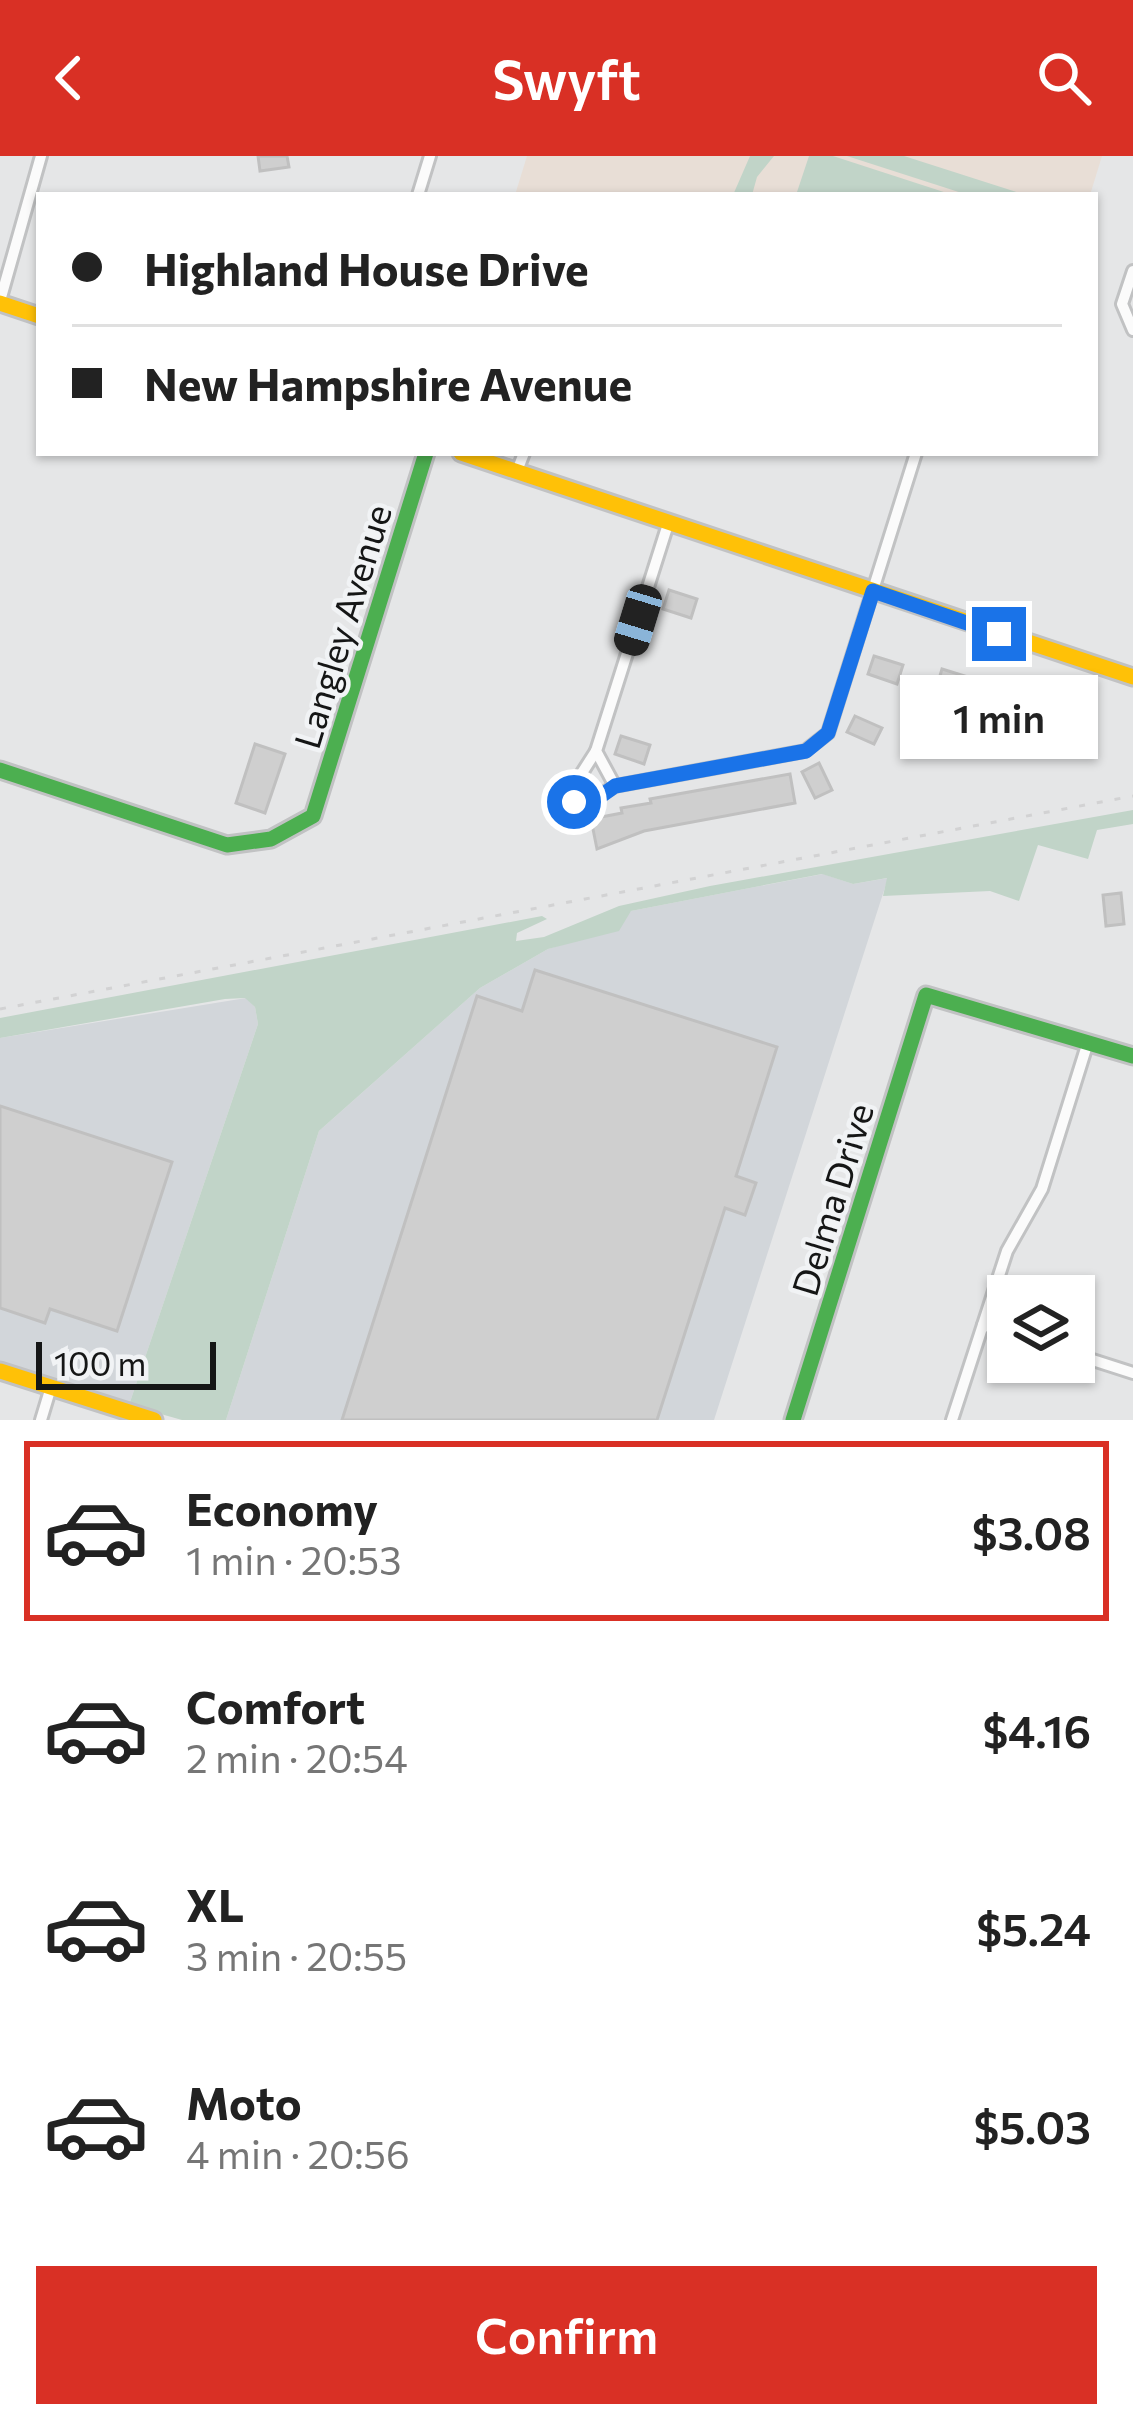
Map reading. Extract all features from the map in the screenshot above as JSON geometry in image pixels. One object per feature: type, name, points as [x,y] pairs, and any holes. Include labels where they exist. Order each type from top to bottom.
[{"type":"street","points":[[36,315],[0,302],[41,156]]},
{"type":"street","points":[[419,192],[430,156]]},
{"type":"street","points":[[1133,272],[1123,304],[1133,330]]},
{"type":"street","name":"Langley Avenue","points":[[0,770],[227,844],[271,839],[313,816],[425,456]]},
{"type":"street","points":[[470,456],[1133,677]]},
{"type":"street","points":[[517,471],[523,456]]},
{"type":"street","points":[[669,521],[596,751],[571,797],[587,806],[615,786],[806,751],[828,733],[915,456]]},
{"type":"street","points":[[596,751],[615,786]]},
{"type":"street","name":"Delma Drive","points":[[793,1420],[926,995],[1088,1042]]},
{"type":"street","points":[[952,1420],[1007,1250],[1042,1189],[1088,1042],[1133,1056]]},
{"type":"street","points":[[983,1324],[987,1325]]},
{"type":"street","points":[[1095,1360],[1133,1372]]},
{"type":"street","points":[[0,1371],[154,1420]]},
{"type":"street","points":[[41,1420],[51,1387]]},
{"type":"shaded area","points":[[527,156],[1102,156],[1091,192],[516,192]]},
{"type":"shaded area","points":[[823,874],[853,884],[888,878],[714,1420],[226,1420],[319,1131],[480,988],[548,949],[581,939],[631,911]]},
{"type":"shaded area","points":[[246,998],[255,1007],[258,1024],[129,1405],[0,1363],[0,1038]]},
{"type":"green space","points":[[750,156],[774,156],[757,177],[753,192],[734,192]]},
{"type":"green space","points":[[809,156],[833,156],[944,192],[797,192]]},
{"type":"green space","points":[[847,156],[904,156],[1017,192],[959,192]]},
{"type":"green space","points":[[1133,810],[1133,824],[1097,830],[1088,859],[1038,845],[1019,901],[990,891],[883,896],[887,878],[853,884],[822,874],[631,911],[619,931],[548,949],[480,988],[319,1131],[226,1420],[182,1420],[129,1405],[258,1024],[255,1007],[245,998],[225,999],[0,1038],[0,1018],[542,916],[547,919],[517,933],[516,941],[544,937],[619,906],[710,886]]},
{"type":"building","points":[[258,156],[287,156],[289,167],[260,171]]},
{"type":"building","points":[[669,590],[697,599],[691,618],[663,609]]},
{"type":"building","points":[[874,656],[903,665],[897,684],[868,674]]},
{"type":"building","points":[[942,669],[968,677],[949,741],[923,733]]},
{"type":"building","points":[[855,716],[882,728],[874,744],[847,732]]},
{"type":"building","points":[[621,736],[650,745],[644,764],[615,754]]},
{"type":"building","points":[[255,744],[285,754],[265,813],[236,803]]},
{"type":"building","points":[[819,763],[832,790],[815,798],[802,772]]},
{"type":"building","points":[[790,774],[795,803],[644,831],[597,849],[591,819],[622,813],[621,808],[651,803],[650,799]]},
{"type":"building","points":[[1121,893],[1124,924],[1106,926],[1103,895]]},
{"type":"building","points":[[535,970],[777,1047],[736,1176],[756,1183],[745,1215],[725,1208],[657,1420],[342,1420],[477,996],[522,1011]]},
{"type":"building","points":[[0,1106],[172,1162],[117,1331],[50,1309],[45,1323],[0,1308]]},
{"type":"railway","points":[[0,1009],[1133,796]]},
{"type":"traffic: fast","points":[[0,770],[227,845],[271,839],[313,816],[425,456]]},
{"type":"traffic: fast","points":[[793,1420],[926,995],[1133,1056]]},
{"type":"traffic: slow","points":[[0,303],[36,315]]},
{"type":"traffic: slow","points":[[470,456],[1133,677]]},
{"type":"traffic: slow","points":[[0,1371],[154,1420]]},
{"type":"route","points":[[574,802],[587,806],[615,786],[806,751],[828,733],[873,591],[999,634]]}]
